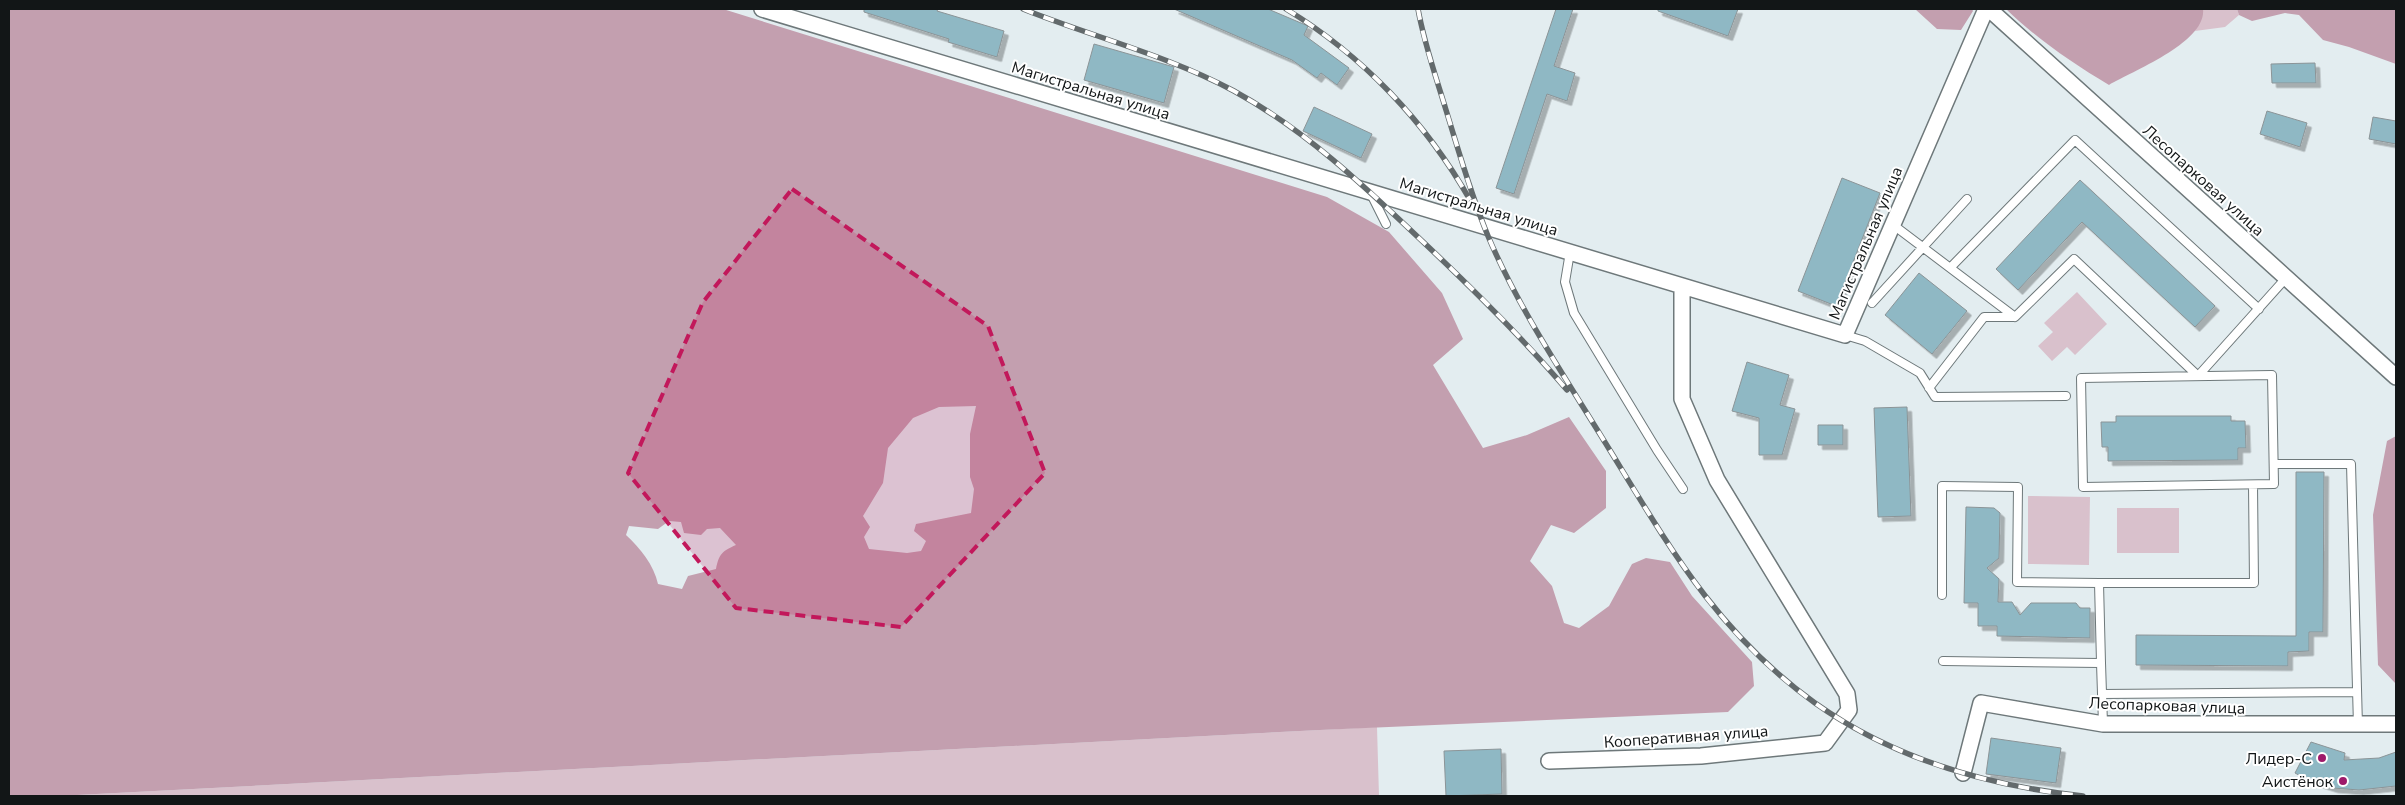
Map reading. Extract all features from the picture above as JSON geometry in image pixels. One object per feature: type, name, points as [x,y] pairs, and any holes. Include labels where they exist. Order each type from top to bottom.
[{"type":"street","name":"Магистральная улица","points":[[762,9],[1845,335],[1987,9]]},
{"type":"street","name":"Лесопарковая улица","points":[[1987,9],[2396,377]]},
{"type":"street","name":"Кооперативная улица","points":[[1549,761],[1700,756],[1825,743],[1846,717],[1850,701],[1717,480],[1682,399],[1682,286]]},
{"type":"street","name":"Лесопарковая улица","points":[[1963,774],[1981,703],[2103,724],[2358,726],[2396,724]]},
{"type":"lane","points":[[1950,268],[2076,140],[2258,309]]},
{"type":"lane","points":[[1370,192],[1386,224]]},
{"type":"lane","points":[[1872,303],[1922,246],[1967,199]]},
{"type":"lane","points":[[1892,224],[2015,317]]},
{"type":"lane","points":[[1570,252],[1565,282],[1574,313],[1652,442],[1683,489]]},
{"type":"lane","points":[[1929,388],[1984,317],[2015,317],[2074,258],[2198,376]]},
{"type":"lane","points":[[2198,376],[2286,278]]},
{"type":"lane","points":[[1845,335],[1865,341],[1920,374],[1935,397],[2066,396]]},
{"type":"lane","points":[[2272,375],[2274,484],[2083,487],[2081,378],[2198,376],[2272,375]]},
{"type":"lane","points":[[2274,464],[2351,464],[2358,726]]},
{"type":"lane","points":[[1942,594],[1942,486],[2018,487],[2018,582],[2254,583],[2253,485]]},
{"type":"lane","points":[[2099,583],[2103,724]]},
{"type":"lane","points":[[1942,662],[2101,663]]},
{"type":"lane","points":[[2102,694],[2357,692]]},
{"type":"highlighted area","points":[[792,189],[988,326],[1045,473],[901,627],[736,608],[628,473],[703,302]]},
{"type":"shaded area","points":[[9,9],[723,9],[1327,197],[1389,232],[1442,293],[1463,339],[1433,365],[1483,448],[1527,435],[1569,417],[1606,471],[1606,508],[1574,533],[1551,525],[1530,561],[1552,586],[1564,623],[1579,628],[1609,606],[1632,564],[1646,558],[1670,562],[1692,596],[1752,662],[1754,686],[1728,712],[1320,730],[58,796],[9,796]],"holes":[[[976,406],[970,434],[970,477],[974,489],[971,513],[916,524],[914,531],[926,541],[921,551],[907,553],[869,549],[864,537],[870,527],[863,516],[883,483],[888,448],[913,418],[939,407]],[[669,521],[681,522],[684,533],[701,535],[707,529],[720,528],[736,545],[727,549],[722,554],[716,569],[688,576],[682,589],[658,584],[646,557],[626,535],[629,526],[658,529]]]},
{"type":"shaded area","points":[[1915,9],[1972,9],[1973,11],[1961,30],[1937,29]]},
{"type":"shaded area","points":[[2006,9],[2203,9],[2201,21],[2193,33],[2181,44],[2150,64],[2109,85],[2055,50]]},
{"type":"shaded area","points":[[2203,9],[2237,9],[2239,15],[2225,27],[2195,31]]},
{"type":"shaded area","points":[[2237,9],[2396,9],[2396,64],[2323,40],[2299,15],[2285,13],[2252,21],[2239,15]]},
{"type":"shaded area","points":[[2077,292],[2107,324],[2075,355],[2067,347],[2052,361],[2038,346],[2053,332],[2044,323]]},
{"type":"shaded area","points":[[2396,436],[2396,684],[2378,665],[2373,515],[2387,441]]},
{"type":"shaded area","points":[[2028,496],[2090,497],[2089,565],[2028,564]]},
{"type":"shaded area","points":[[2117,508],[2179,508],[2179,553],[2117,553]]},
{"type":"shaded area","points":[[1377,727],[1379,796],[58,796],[1320,730]]},
{"type":"building","points":[[864,9],[938,9],[937,11],[1004,31],[997,57],[948,42],[949,39],[864,12]]},
{"type":"building","points":[[1174,9],[1268,9],[1308,26],[1304,35],[1349,68],[1337,85],[1321,73],[1317,78],[1292,60]]},
{"type":"building","points":[[1556,9],[1573,9],[1554,66],[1575,73],[1567,101],[1547,94],[1514,194],[1496,188]]},
{"type":"building","points":[[1658,9],[1738,9],[1728,36],[1658,11]]},
{"type":"building","points":[[1094,44],[1174,67],[1164,103],[1084,80]]},
{"type":"building","points":[[2315,63],[2316,83],[2272,83],[2271,64]]},
{"type":"building","points":[[1314,107],[1372,134],[1361,158],[1303,131]]},
{"type":"building","points":[[2267,111],[2307,123],[2300,147],[2260,134]]},
{"type":"building","points":[[2373,117],[2396,121],[2396,144],[2369,139]]},
{"type":"building","points":[[1842,178],[1880,193],[1836,306],[1798,291]]},
{"type":"building","points":[[2080,180],[2215,306],[2195,327],[2082,222],[2018,290],[1996,269]]},
{"type":"building","points":[[1919,273],[1967,311],[1932,354],[1885,315]]},
{"type":"building","points":[[1747,362],[1789,375],[1780,405],[1795,409],[1782,455],[1759,455],[1759,418],[1732,411]]},
{"type":"building","points":[[1907,407],[1911,516],[1878,517],[1874,408]]},
{"type":"building","points":[[2116,416],[2231,416],[2231,421],[2245,421],[2246,448],[2238,448],[2238,460],[2108,461],[2108,447],[2102,447],[2101,422],[2116,422]]},
{"type":"building","points":[[1818,425],[1843,425],[1843,445],[1818,445]]},
{"type":"building","points":[[2296,472],[2324,472],[2323,632],[2309,632],[2309,651],[2288,652],[2288,666],[2136,665],[2136,635],[2296,636]]},
{"type":"building","points":[[1966,507],[1994,508],[2000,513],[1999,558],[1987,568],[1999,579],[1998,602],[2012,602],[2020,615],[2031,603],[2076,603],[2080,608],[2090,608],[2090,638],[1997,636],[1997,626],[1978,626],[1978,603],[1964,603]]},
{"type":"building","points":[[1991,738],[2061,748],[2056,783],[1986,774]]},
{"type":"building","points":[[2311,742],[2345,753],[2344,760],[2379,758],[2396,752],[2396,786],[2359,790],[2333,788],[2308,780],[2295,773]]},
{"type":"building","points":[[1501,749],[1502,794],[1446,796],[1444,751]]},
{"type":"railway","points":[[1023,9],[1209,78],[1260,106],[1285,123],[1354,178],[1439,257],[1514,331],[1567,390]]},
{"type":"railway","points":[[1286,9],[1341,47],[1390,92],[1433,144],[1453,171],[1470,200]]},
{"type":"railway","points":[[1418,9],[1430,60],[1466,173],[1482,221],[1500,264],[1545,346],[1655,523],[1724,619],[1781,676],[1815,703],[1845,723],[1877,740],[1943,767],[1977,777],[2012,785],[2083,796]]},
{"type":"place","name":"Лидер-С","points":[[2322,758]]},
{"type":"place","name":"Аистёнок","points":[[2343,781]]}]
